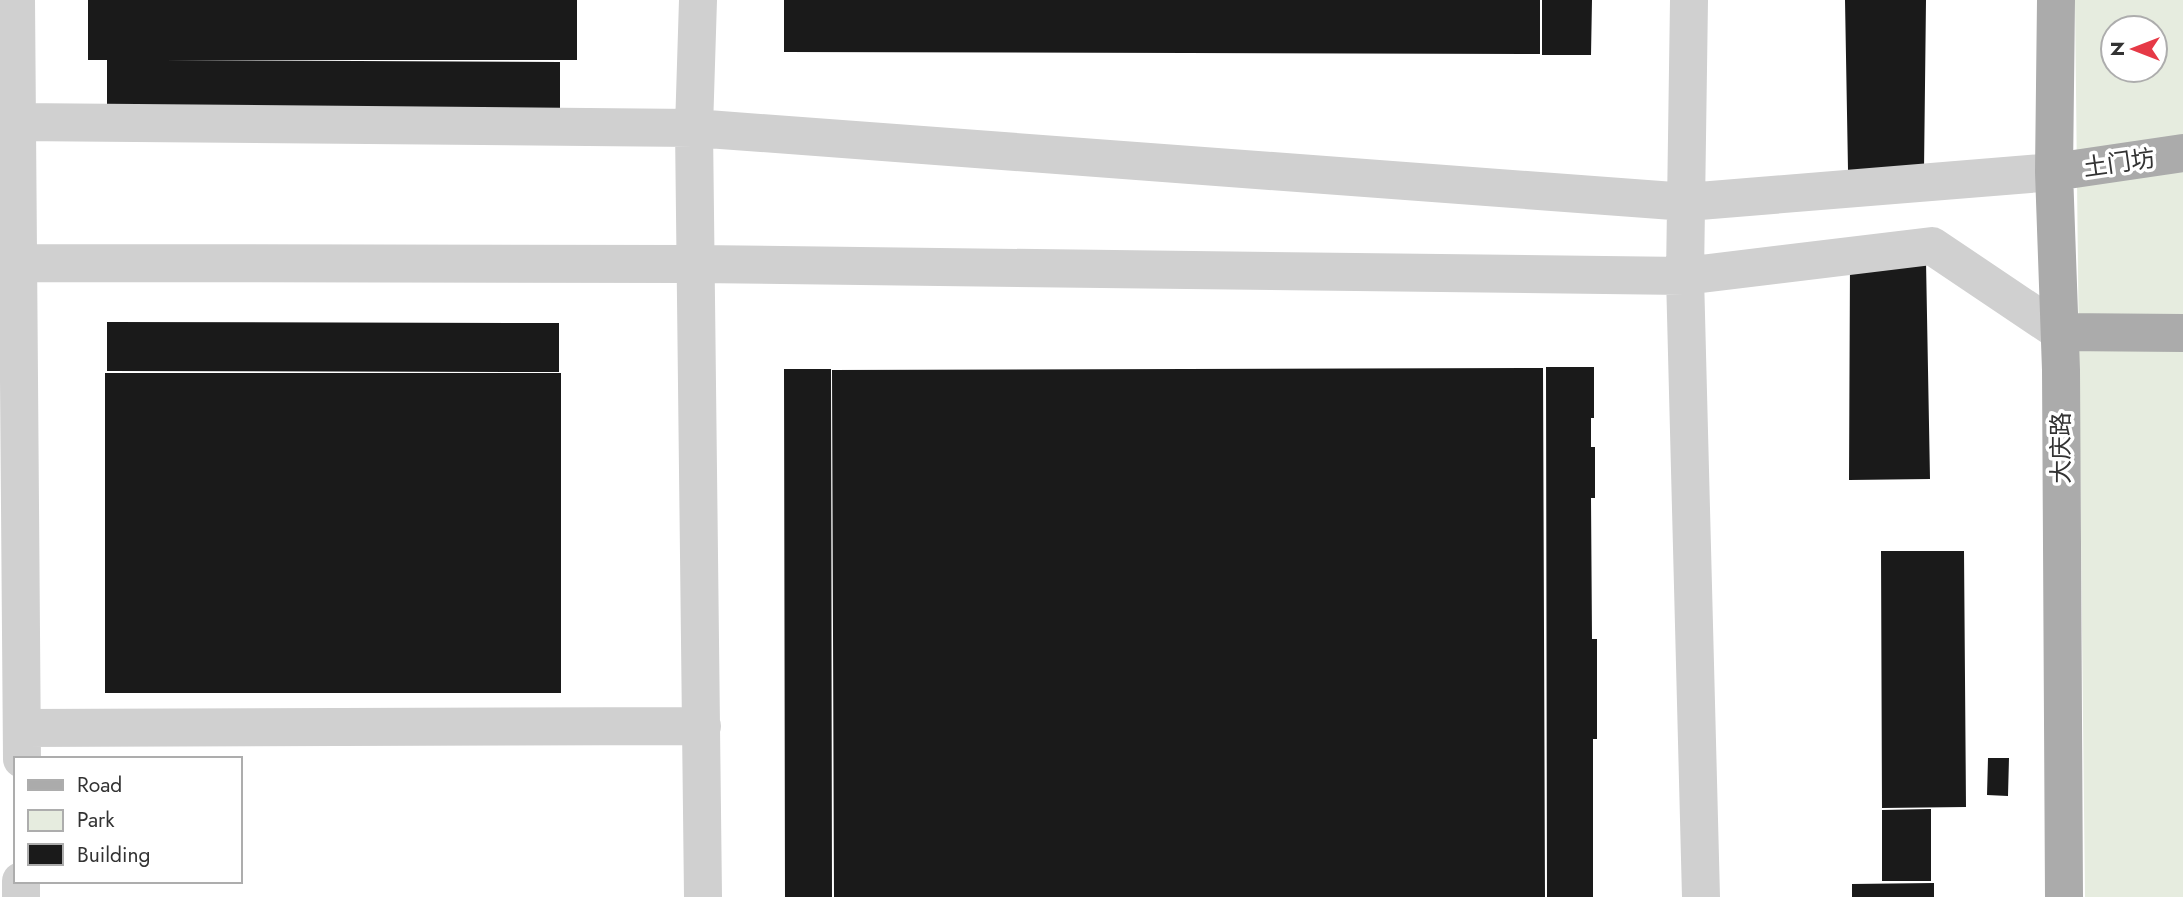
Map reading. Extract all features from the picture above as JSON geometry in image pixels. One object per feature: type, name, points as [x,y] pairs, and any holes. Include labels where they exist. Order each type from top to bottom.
[{"type":"main road","name":"大庆路","points":[[2056,0],[2054,172],[2060,332],[2064,897]]},
{"type":"main road","name":"土门坊","points":[[2054,172],[2183,153]]},
{"type":"main road","points":[[2060,332],[2183,333]]},
{"type":"street","points":[[16,0],[19,263],[10,545],[22,744],[702,726]]},
{"type":"street","points":[[698,0],[695,128],[703,897]]},
{"type":"street","points":[[1689,0],[1685,276],[1701,897]]},
{"type":"street","points":[[16,122],[695,128],[1687,202],[2054,172]]},
{"type":"street","points":[[19,263],[697,264],[1685,276],[1932,246],[2060,332]]},
{"type":"green space","points":[[2075,0],[2183,0],[2183,897],[2085,897]]},
{"type":"building","points":[[88,0],[577,0],[577,60],[162,60],[560,62],[560,114],[107,114],[107,60],[88,60]]},
{"type":"building","points":[[784,0],[1540,0],[1540,54],[784,52]]},
{"type":"building","points":[[1542,0],[1592,0],[1591,55],[1542,55]]},
{"type":"building","points":[[1845,0],[1926,0],[1924,170],[1848,170]]},
{"type":"building","points":[[1926,261],[1930,479],[1849,480],[1850,262]]},
{"type":"building","points":[[107,322],[559,323],[559,372],[107,371]]},
{"type":"building","points":[[1546,367],[1594,367],[1594,418],[1591,418],[1591,447],[1595,447],[1595,498],[1591,498],[1592,639],[1597,639],[1597,739],[1593,739],[1593,897],[1547,897]]},
{"type":"building","points":[[1543,368],[1545,897],[834,897],[832,370]]},
{"type":"building","points":[[784,369],[831,369],[832,897],[785,897]]},
{"type":"building","points":[[105,373],[561,373],[561,693],[105,693]]},
{"type":"building","points":[[1881,551],[1964,551],[1966,807],[1882,808]]},
{"type":"building","points":[[1988,758],[2009,758],[2008,796],[1987,795]]},
{"type":"building","points":[[1931,809],[1931,881],[1882,881],[1882,810]]},
{"type":"building","points":[[1934,883],[1934,897],[1852,897],[1852,884]]}]
